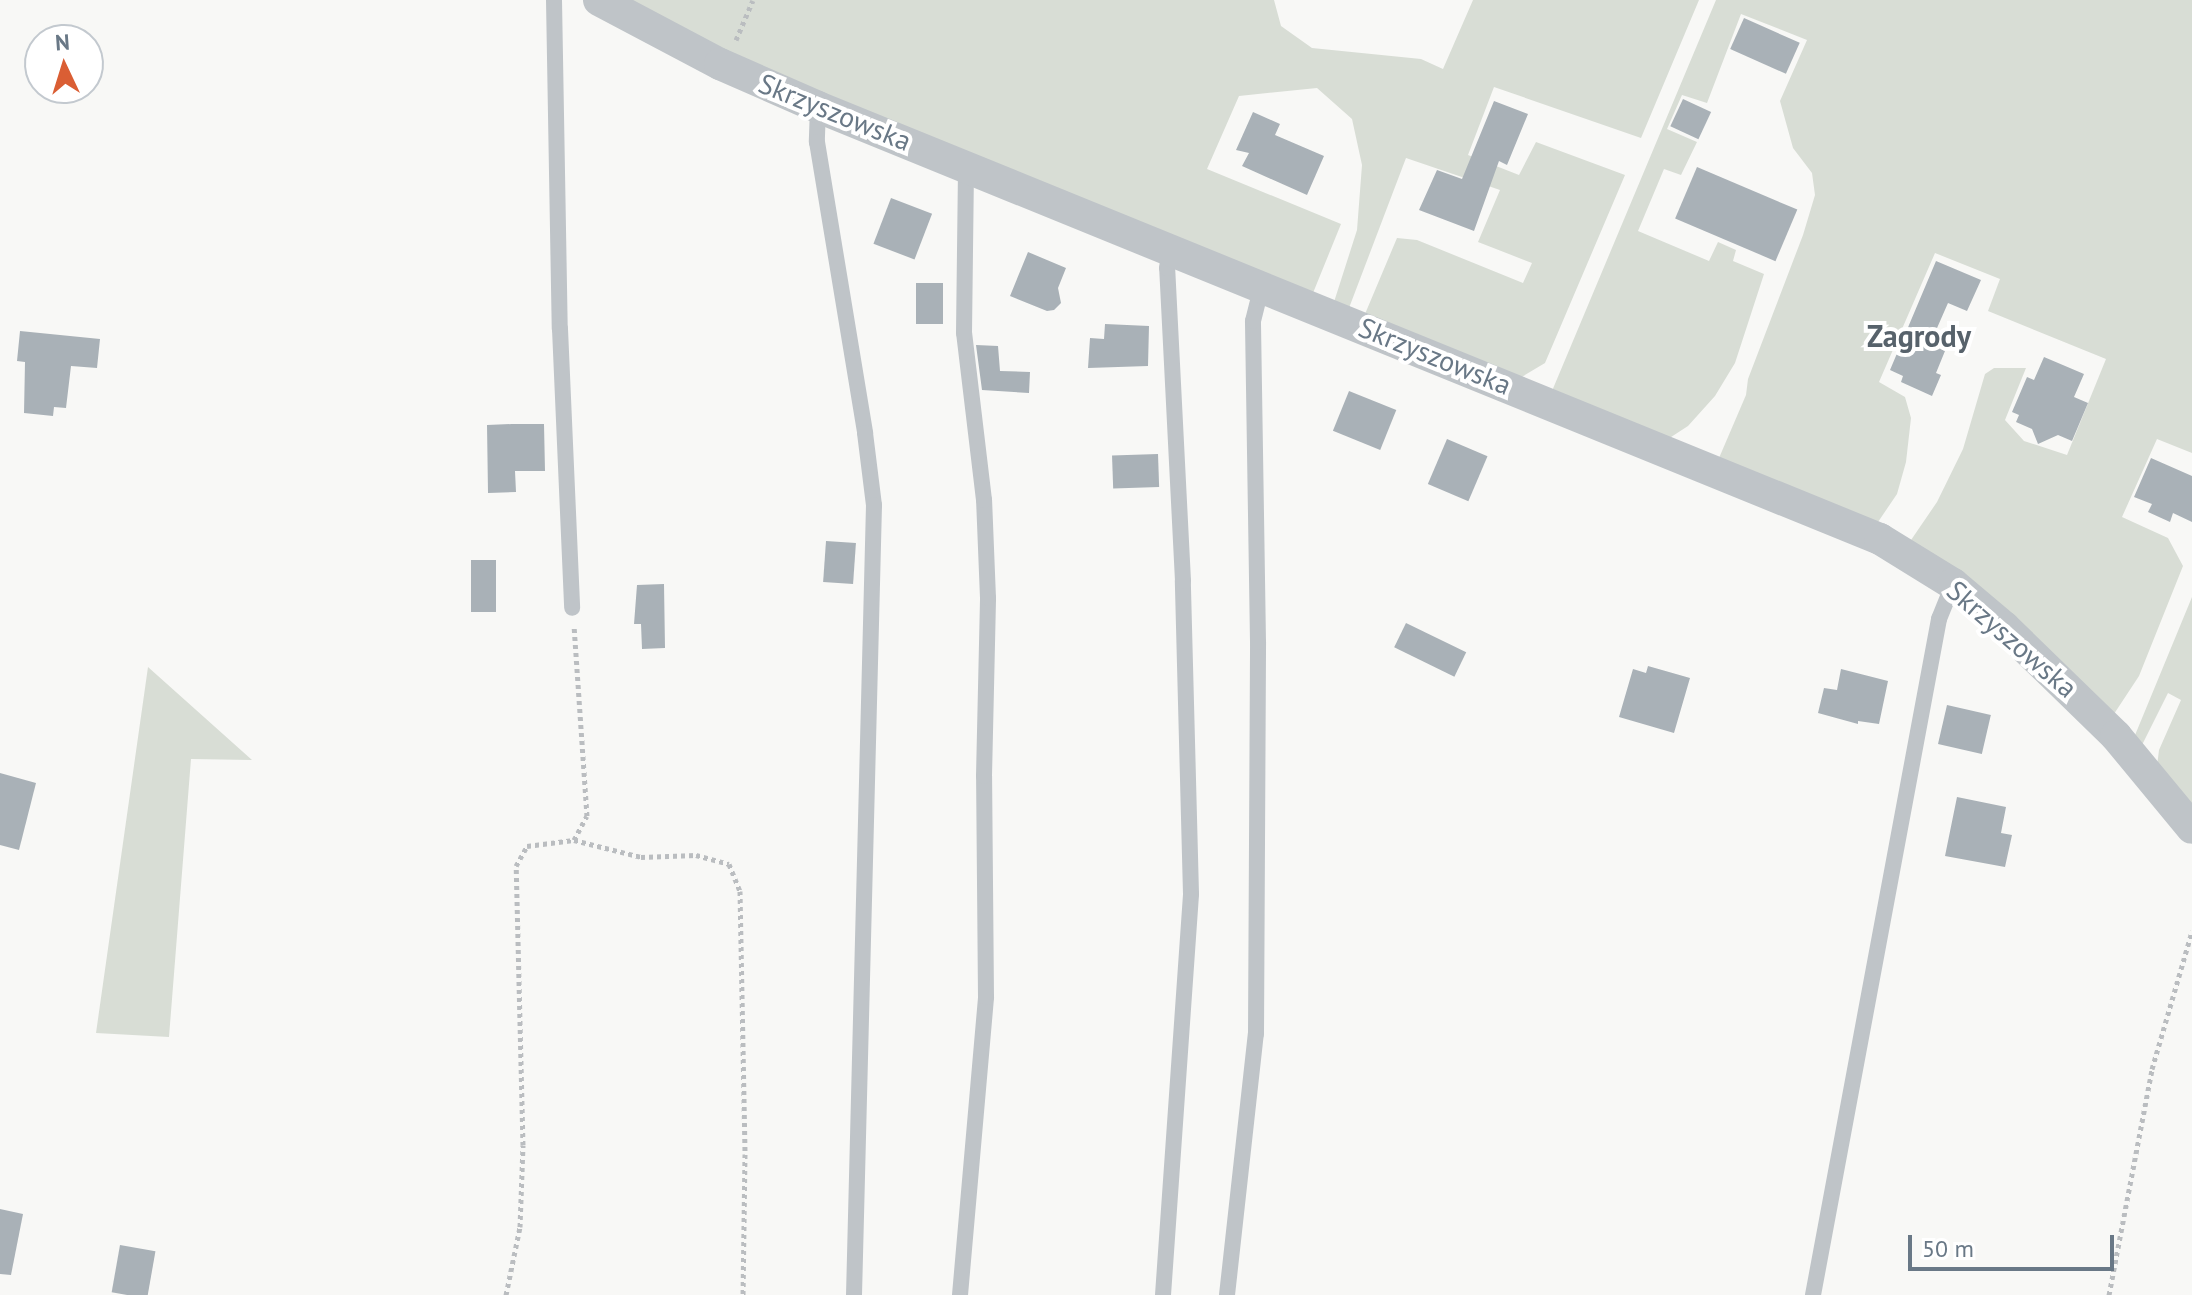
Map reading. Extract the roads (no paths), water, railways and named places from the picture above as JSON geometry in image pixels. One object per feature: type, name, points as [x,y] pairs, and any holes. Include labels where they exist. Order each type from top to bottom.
[{"type":"street","name":"Skrzyszowska","points":[[599,0],[720,64],[818,107],[1880,539],[1953,584],[2090,708],[2140,762],[2192,828]]},
{"type":"lane","points":[[554,0],[560,329],[572,608]]},
{"type":"lane","points":[[818,107],[817,142],[874,505],[854,1295]]},
{"type":"lane","points":[[960,1295],[986,997],[984,776],[988,598],[984,500],[964,333],[966,165]]},
{"type":"lane","points":[[1163,1295],[1191,894],[1183,581],[1167,268],[1170,249]]},
{"type":"lane","points":[[1227,1295],[1256,1034],[1258,642],[1253,321],[1262,286]]},
{"type":"lane","points":[[1813,1295],[1939,619],[1953,584]]},
{"type":"district","name":"Zagrody","points":[[1919,336]]}]
